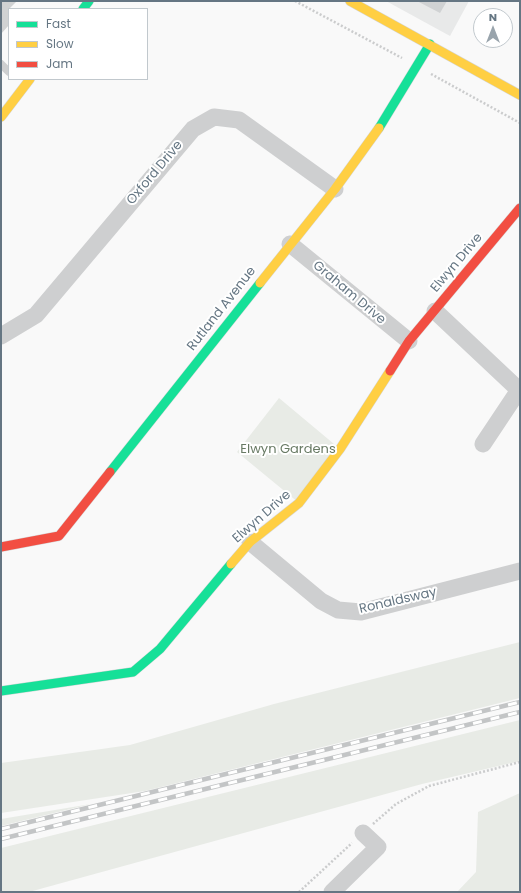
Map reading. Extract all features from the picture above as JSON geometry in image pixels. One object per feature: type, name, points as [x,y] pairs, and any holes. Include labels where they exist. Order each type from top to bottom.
[{"type":"street","points":[[350,1],[520,95]]},
{"type":"street","name":"Rutland Avenue","points":[[1,547],[59,536],[335,189],[386,118],[430,44]]},
{"type":"street","points":[[1,117],[27,83]]},
{"type":"street","name":"Oxford Drive","points":[[1,336],[36,315],[192,129],[214,117],[239,120],[335,189]]},
{"type":"street","name":"Elwyn Drive","points":[[1,691],[133,672],[160,649],[250,542],[299,503],[340,449],[409,341],[520,208]]},
{"type":"street","name":"Graham Drive","points":[[290,244],[409,341]]},
{"type":"street","points":[[434,311],[519,390],[484,444]]},
{"type":"street","name":"Ronaldsway","points":[[250,542],[321,601],[338,610],[361,612],[520,571]]},
{"type":"street","points":[[332,892],[378,847],[363,833]]},
{"type":"path","points":[[295,1],[418,66],[520,124]]},
{"type":"path","points":[[299,892],[396,804],[429,786],[520,762]]},
{"type":"shaded area","points":[[386,1],[469,1],[450,36]]},
{"type":"green space","name":"Elwyn Gardens","points":[[279,398],[340,449],[299,503],[237,452]]},
{"type":"green space","points":[[520,642],[520,698],[145,791],[1,813],[1,763],[130,745],[274,704]]},
{"type":"green space","points":[[520,720],[520,761],[422,784],[29,892],[1,892],[1,848]]},
{"type":"green space","points":[[520,793],[520,892],[457,892],[476,872],[478,812]]},
{"type":"green space","points":[[91,804],[1,826],[1,819]]},
{"type":"building","points":[[1,1],[17,1],[10,8],[8,8],[8,26],[1,34]]},
{"type":"building","points":[[417,1],[447,1],[440,13]]},
{"type":"railway","points":[[1,829],[520,702]]},
{"type":"railway","points":[[1,839],[520,712]]},
{"type":"traffic: fast","points":[[84,8],[89,1]]},
{"type":"traffic: fast","points":[[379,128],[430,44]]},
{"type":"traffic: fast","points":[[110,472],[260,283]]},
{"type":"traffic: fast","points":[[1,691],[133,672],[160,649],[231,564]]},
{"type":"traffic: slow","points":[[350,1],[520,95]]},
{"type":"traffic: slow","points":[[1,117],[29,80]]},
{"type":"traffic: slow","points":[[260,283],[335,189],[379,128]]},
{"type":"traffic: slow","points":[[231,564],[250,542],[299,503],[340,449],[390,371]]},
{"type":"traffic: jam","points":[[390,371],[409,341],[520,208]]},
{"type":"traffic: jam","points":[[1,547],[59,536],[110,472]]}]
